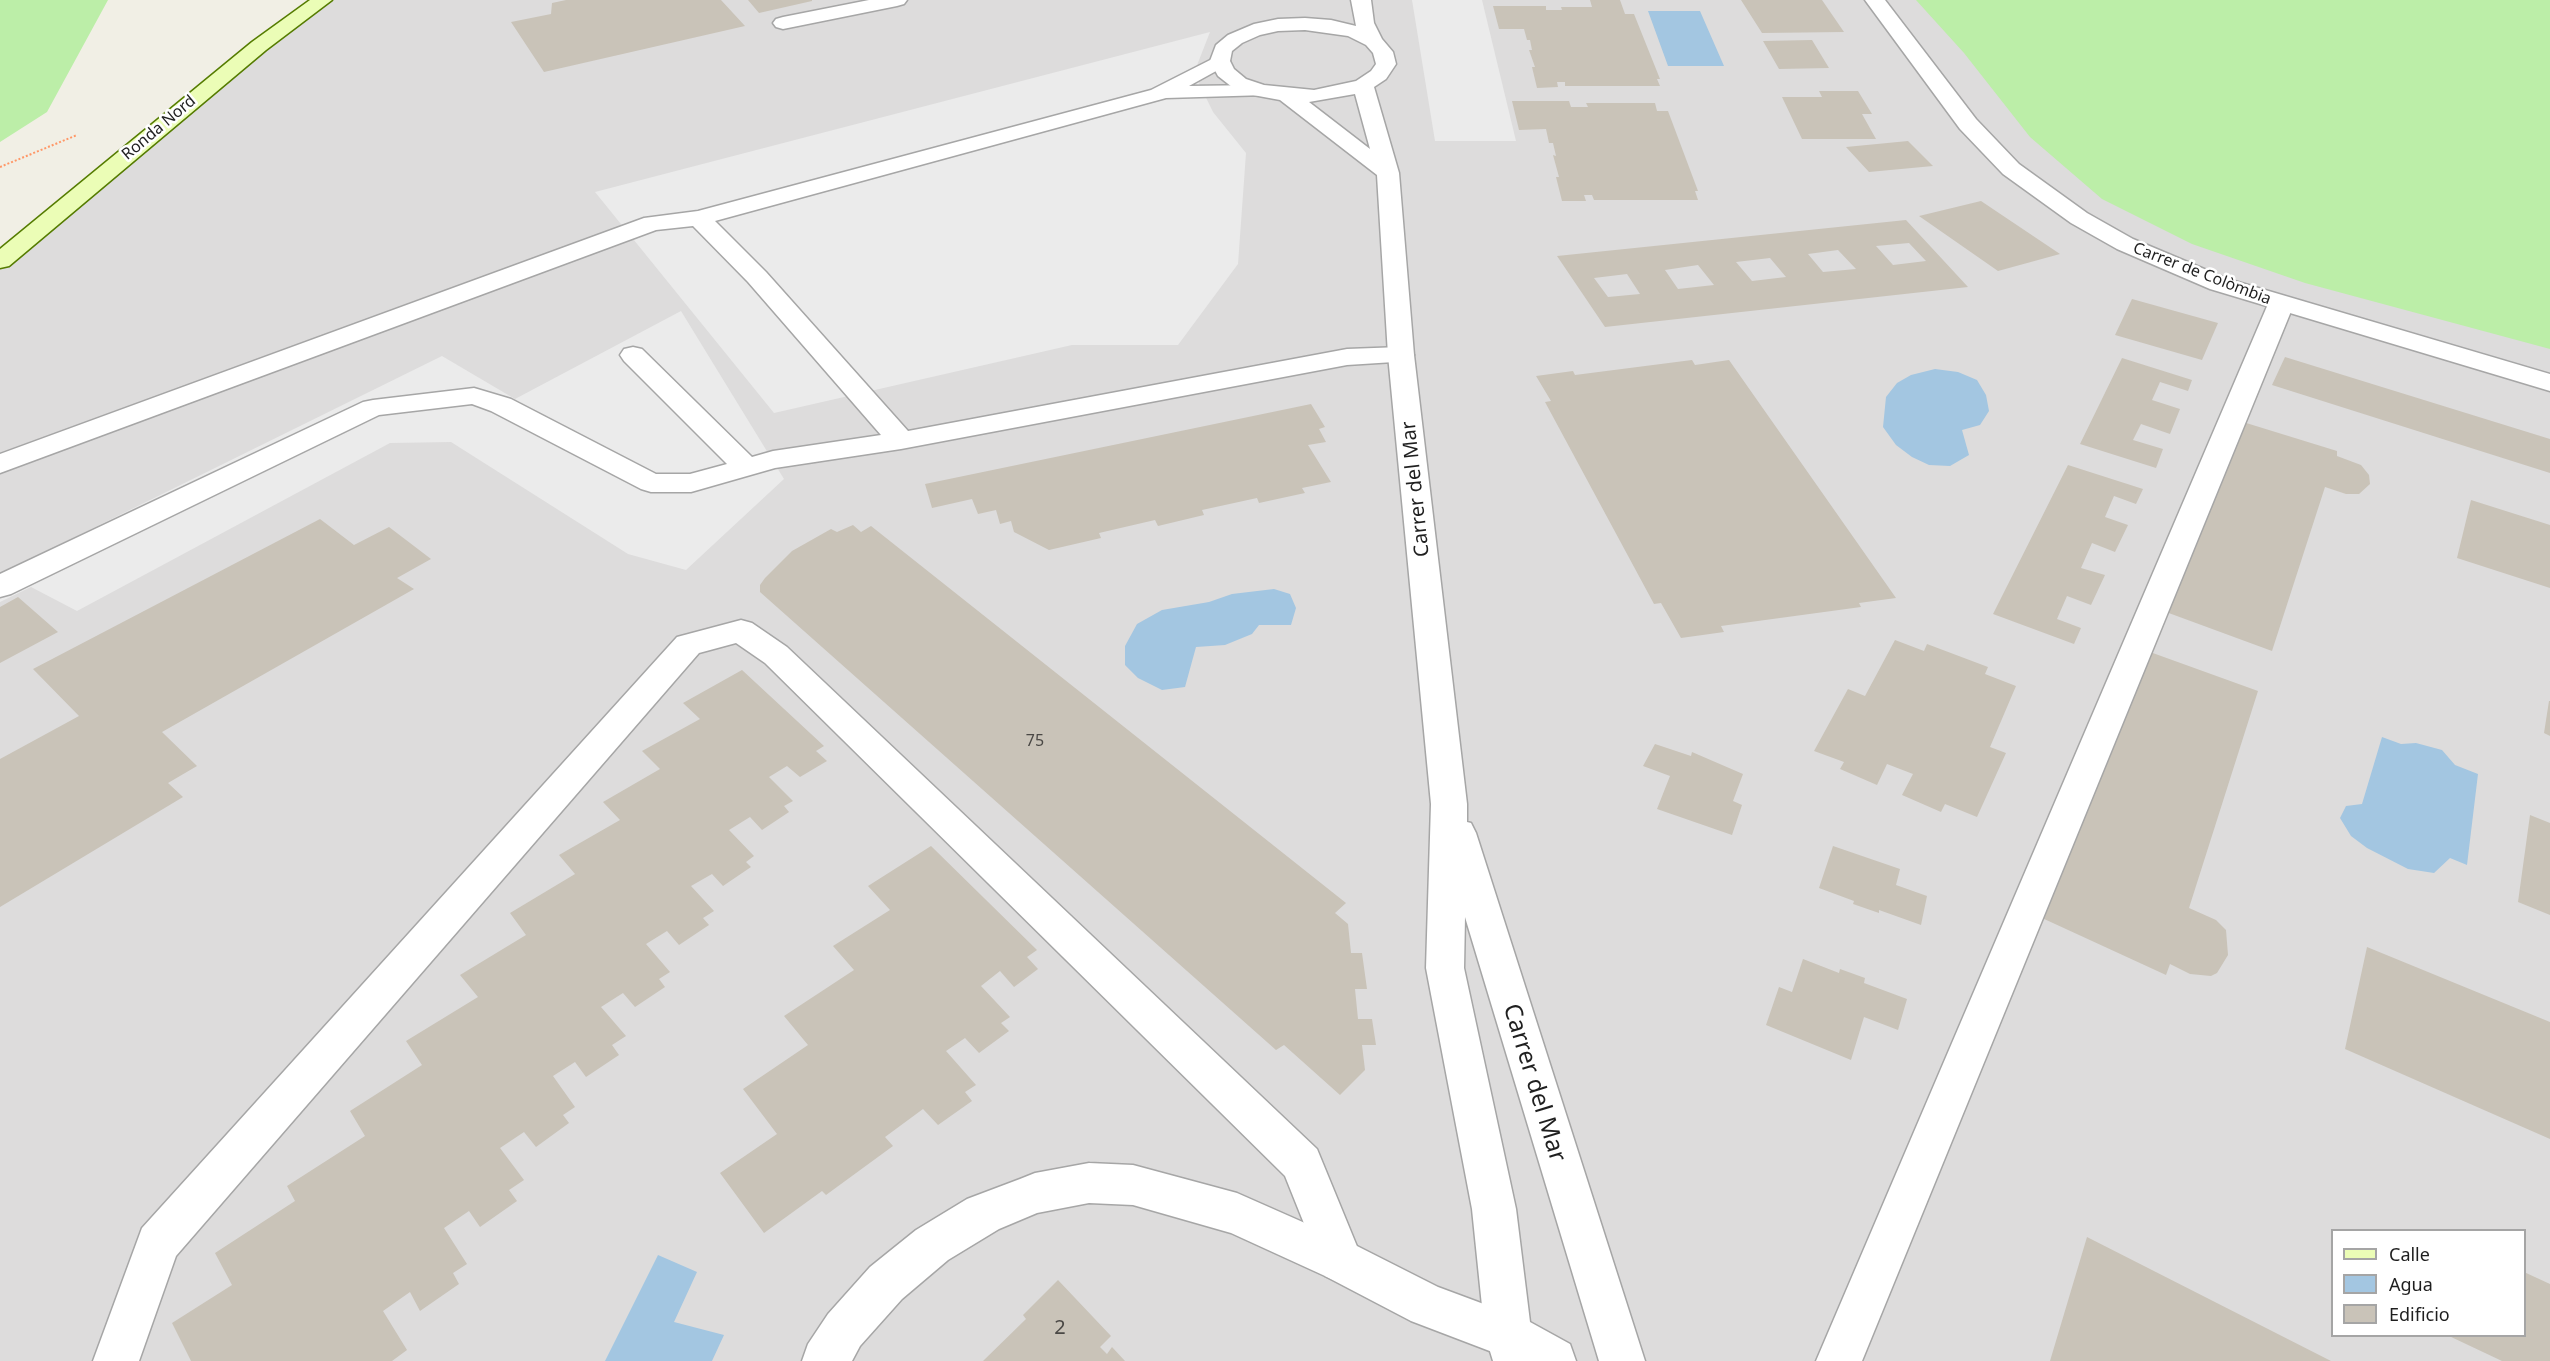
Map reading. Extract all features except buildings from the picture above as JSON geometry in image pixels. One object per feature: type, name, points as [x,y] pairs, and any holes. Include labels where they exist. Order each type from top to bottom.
[{"type":"main road","name":"Ronda Nord","points":[[0,261],[259,46],[322,0]]},
{"type":"street","points":[[783,23],[897,0]]},
{"type":"street","points":[[1158,93],[1224,90],[1314,96],[1341,92],[1363,85],[1379,75],[1386,64],[1383,52],[1373,41],[1364,23],[1361,0]]},
{"type":"street","name":"Carrer de Colòmbia","points":[[1875,0],[1968,124],[2011,169],[2053,201],[2125,244],[2171,265],[2281,304],[2550,383]]},
{"type":"street","points":[[1260,91],[1239,83],[1225,72],[1220,61],[1223,49],[1254,30],[1272,14],[1273,7]]},
{"type":"street","points":[[1254,30],[1278,25],[1331,26],[1355,32],[1373,41]]},
{"type":"street","points":[[0,464],[652,223],[699,218],[1158,93],[1220,61]]},
{"type":"street","name":"Carrer del Mar","points":[[1363,85],[1388,174],[1401,355],[1449,804],[1445,968],[1494,1209],[1512,1348]]},
{"type":"street","points":[[1286,95],[1388,174]]},
{"type":"street","points":[[699,218],[757,277],[901,441]]},
{"type":"street","points":[[1839,1361],[2281,304]]},
{"type":"street","points":[[633,355],[746,467]]},
{"type":"street","points":[[0,587],[373,408],[474,396],[501,405],[651,483],[691,483],[772,460],[901,441],[1347,357],[1401,355]]},
{"type":"street","points":[[116,1361],[158,1243],[688,645],[741,631],[776,655],[1302,1163],[1341,1262]]},
{"type":"street","name":"Carrer del Mar","points":[[1449,804],[1622,1361]]},
{"type":"street","points":[[825,1361],[844,1330],[886,1283],[933,1245],[983,1214],[1035,1193],[1089,1183],[1132,1185],[1237,1214],[1341,1262],[1512,1348],[1553,1361]]},
{"type":"shaded area","points":[[322,0],[2550,0],[2550,1361],[0,1361],[0,261]]},
{"type":"shaded area","points":[[1412,0],[1482,0],[1516,141],[1435,141]]},
{"type":"shaded area","points":[[1210,32],[1194,73],[1213,112],[1246,153],[1238,264],[1178,345],[1072,345],[774,413],[595,192]]},
{"type":"shaded area","points":[[681,311],[784,479],[686,570],[628,554],[451,442],[390,443],[77,611],[31,587],[0,602],[0,574],[442,356],[515,399]]},
{"type":"green space","points":[[0,0],[108,0],[47,112],[0,142]]},
{"type":"green space","points":[[1916,0],[2550,0],[2550,349],[2305,283],[2192,244],[2102,199],[2030,137],[1964,53]]},
{"type":"water","points":[[1648,11],[1700,11],[1724,66],[1668,66]]},
{"type":"water","points":[[1935,369],[1958,372],[1977,380],[1986,395],[1989,411],[1980,425],[1962,430],[1969,455],[1950,466],[1929,465],[1912,457],[1896,445],[1883,427],[1886,397],[1897,383],[1911,375]]},
{"type":"water","points":[[1274,589],[1290,594],[1296,608],[1291,625],[1259,625],[1252,634],[1225,645],[1196,647],[1185,687],[1162,690],[1138,678],[1125,665],[1125,646],[1137,624],[1162,610],[1209,602],[1232,594]]},
{"type":"water","points":[[2382,737],[2401,744],[2416,743],[2442,750],[2455,765],[2478,774],[2467,865],[2450,858],[2434,873],[2408,869],[2367,848],[2351,836],[2340,818],[2346,806],[2362,804]]},
{"type":"water","points":[[658,1255],[697,1272],[674,1322],[724,1335],[712,1361],[605,1361]]}]
